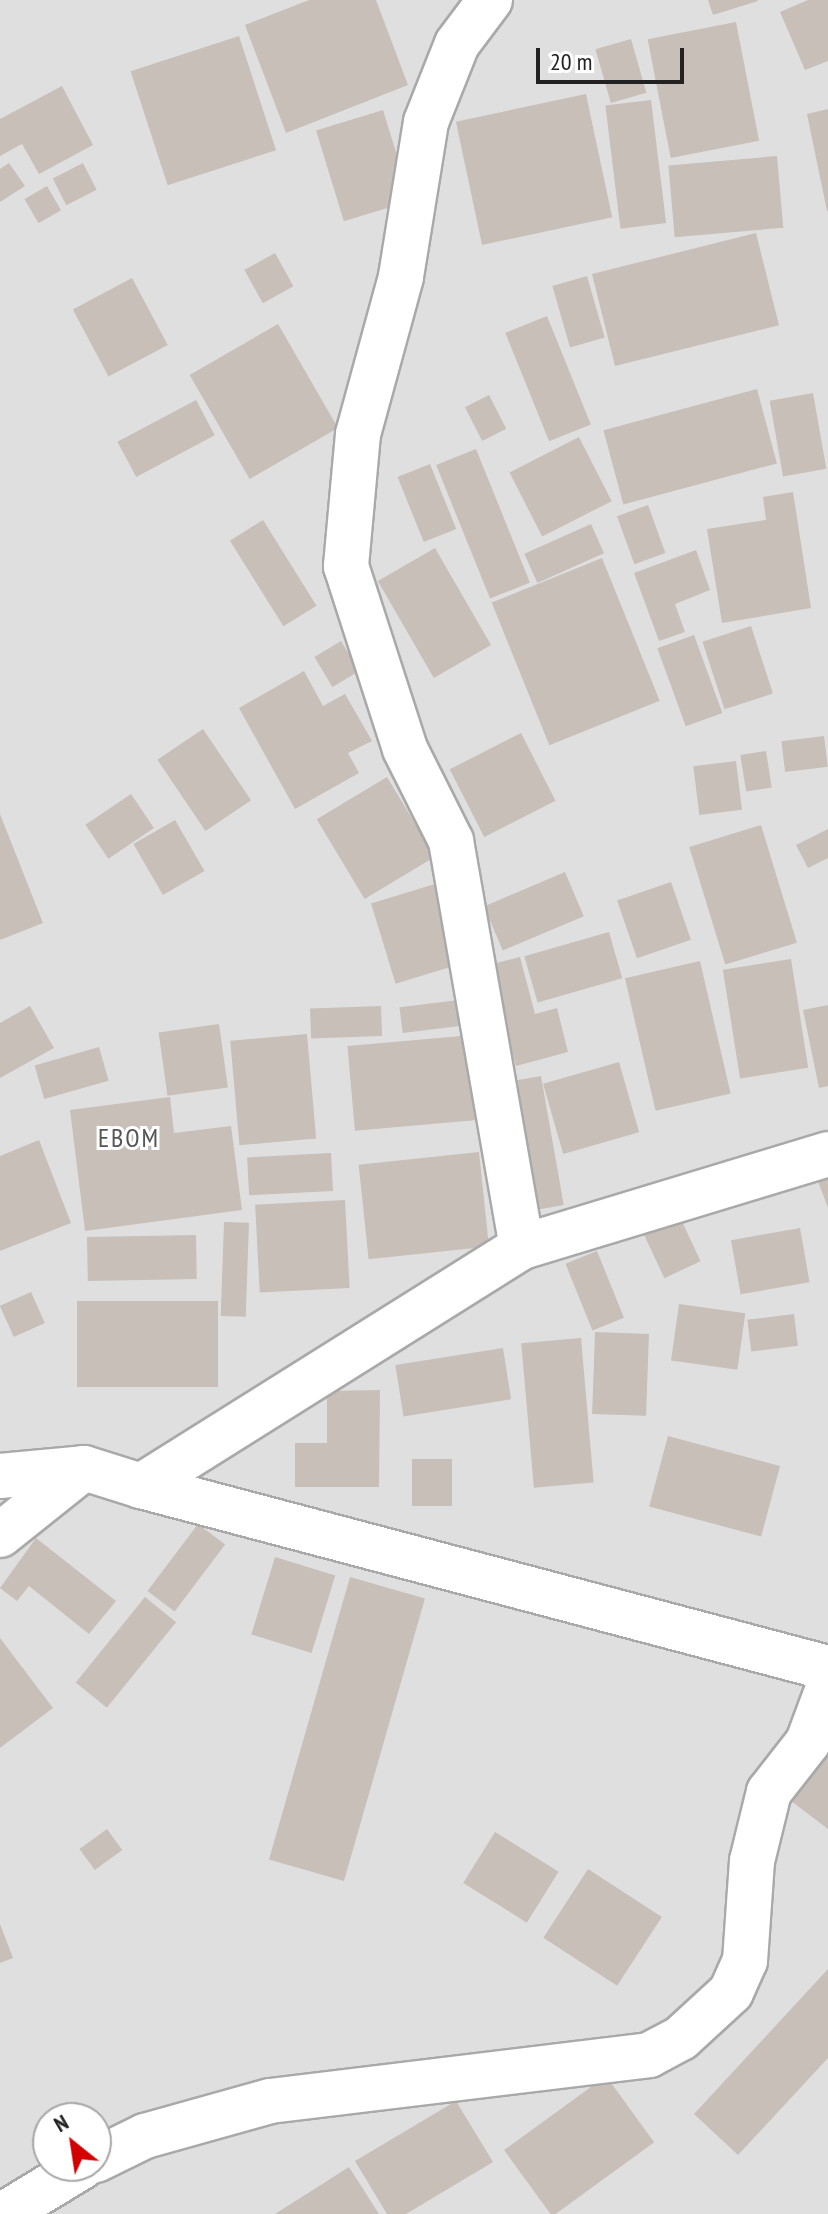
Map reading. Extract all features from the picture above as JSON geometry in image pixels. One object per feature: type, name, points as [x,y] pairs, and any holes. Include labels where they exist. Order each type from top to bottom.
[{"type":"street","points":[[490,0],[457,44],[426,122],[401,277],[358,434],[346,566],[405,749],[451,841],[522,1247]]},
{"type":"street","points":[[141,1486],[522,1247],[828,1154]]},
{"type":"street","points":[[0,1535],[84,1468]]},
{"type":"street","points":[[0,1476],[84,1468],[141,1486],[828,1668]]},
{"type":"street","points":[[112,2152],[145,2136],[270,2101],[649,2055],[681,2038],[731,1992],[745,1961],[752,1861],[769,1792],[808,1742],[828,1688]]},
{"type":"street","points":[[4,2214],[57,2182]]},
{"type":"shaded area","points":[[0,0],[828,0],[828,2214],[0,2214]]},
{"type":"building","points":[[309,0],[376,0],[408,85],[286,133],[245,25]]},
{"type":"building","points":[[708,0],[757,0],[758,1],[713,15]]},
{"type":"building","points":[[808,0],[828,0],[828,61],[805,70],[780,12]]},
{"type":"building","points":[[736,22],[759,141],[671,158],[648,39]]},
{"type":"building","points":[[239,36],[276,150],[168,185],[131,71]]},
{"type":"building","points":[[631,39],[646,93],[611,103],[595,49]]},
{"type":"building","points":[[62,86],[93,145],[39,174],[22,144],[0,156],[0,119]]},
{"type":"building","points":[[586,94],[612,217],[482,245],[456,122]]},
{"type":"building","points":[[651,100],[666,223],[620,229],[605,106]]},
{"type":"building","points":[[828,109],[828,211],[827,211],[807,114]]},
{"type":"building","points":[[383,110],[411,201],[344,221],[316,130]]},
{"type":"building","points":[[777,156],[783,228],[675,237],[668,165]]},
{"type":"building","points":[[9,163],[25,186],[0,202],[0,169]]},
{"type":"building","points":[[83,163],[97,190],[66,205],[53,178]]},
{"type":"building","points":[[47,186],[61,210],[38,223],[24,199]]},
{"type":"building","points":[[756,233],[779,325],[615,366],[592,274]]},
{"type":"building","points":[[275,253],[293,286],[263,303],[244,270]]},
{"type":"building","points":[[587,276],[605,338],[570,347],[552,286]]},
{"type":"building","points":[[132,278],[168,345],[109,377],[73,309]]},
{"type":"building","points":[[547,316],[591,424],[549,441],[505,333]]},
{"type":"building","points":[[278,324],[338,428],[250,479],[190,375]]},
{"type":"building","points":[[757,389],[777,463],[623,505],[603,430]]},
{"type":"building","points":[[813,393],[826,469],[783,476],[770,401]]},
{"type":"building","points":[[489,395],[506,429],[482,441],[465,407]]},
{"type":"building","points":[[196,400],[215,435],[136,477],[117,442]]},
{"type":"building","points":[[579,437],[612,501],[542,537],[510,472]]},
{"type":"building","points":[[476,449],[530,583],[490,599],[436,465]]},
{"type":"building","points":[[430,464],[456,529],[424,542],[398,477]]},
{"type":"building","points":[[793,492],[811,608],[722,623],[707,529],[766,520],[763,497]]},
{"type":"building","points":[[648,505],[665,553],[634,564],[617,516]]},
{"type":"building","points":[[263,520],[317,606],[283,626],[230,541]]},
{"type":"building","points":[[591,524],[604,553],[537,583],[524,554]]},
{"type":"building","points":[[435,548],[491,645],[434,678],[378,581]]},
{"type":"building","points":[[696,550],[710,590],[675,604],[685,632],[659,641],[634,573]]},
{"type":"building","points":[[602,558],[660,701],[549,745],[492,603]]},
{"type":"building","points":[[751,626],[773,694],[724,709],[702,642]]},
{"type":"building","points":[[694,635],[722,713],[686,726],[657,648]]},
{"type":"building","points":[[341,641],[359,671],[332,687],[314,657]]},
{"type":"building","points":[[304,671],[323,706],[345,694],[372,741],[348,753],[359,773],[295,809],[239,708]]},
{"type":"building","points":[[203,729],[251,800],[205,831],[157,760]]},
{"type":"building","points":[[521,733],[556,801],[484,837],[450,769]]},
{"type":"building","points":[[824,736],[828,767],[785,772],[781,741]]},
{"type":"building","points":[[766,751],[772,788],[746,792],[740,755]]},
{"type":"building","points":[[736,761],[742,810],[699,815],[693,766]]},
{"type":"building","points":[[387,777],[435,857],[365,899],[317,819]]},
{"type":"building","points":[[131,794],[154,828],[108,859],[85,825]]},
{"type":"building","points":[[0,814],[43,923],[0,940]]},
{"type":"building","points":[[175,820],[204,871],[163,895],[133,844]]},
{"type":"building","points":[[761,825],[797,943],[725,965],[689,847]]},
{"type":"building","points":[[828,829],[828,858],[808,868],[796,845]]},
{"type":"building","points":[[565,872],[584,916],[503,951],[484,906]]},
{"type":"building","points":[[671,882],[691,940],[637,958],[617,901]]},
{"type":"building","points":[[438,883],[463,963],[396,984],[371,903]]},
{"type":"building","points":[[609,932],[622,978],[538,1002],[524,956]]},
{"type":"building","points":[[520,957],[535,1014],[557,1008],[568,1052],[516,1066],[489,965]]},
{"type":"building","points":[[791,959],[808,1068],[740,1078],[723,970]]},
{"type":"building","points":[[700,961],[731,1094],[656,1111],[625,978]]},
{"type":"building","points":[[467,999],[470,1025],[403,1033],[400,1007]]},
{"type":"building","points":[[828,1005],[828,1086],[819,1088],[803,1010]]},
{"type":"building","points":[[30,1006],[54,1048],[0,1078],[0,1023]]},
{"type":"building","points":[[381,1006],[382,1036],[311,1038],[310,1008]]},
{"type":"building","points":[[219,1024],[228,1087],[168,1096],[159,1032]]},
{"type":"building","points":[[307,1034],[316,1139],[239,1145],[230,1041]]},
{"type":"building","points":[[473,1035],[480,1120],[355,1131],[347,1046]]},
{"type":"building","points":[[99,1047],[109,1081],[44,1099],[35,1065]]},
{"type":"building","points":[[619,1062],[639,1132],[563,1154],[543,1084]]},
{"type":"building","points":[[541,1076],[564,1205],[531,1211],[509,1082]]},
{"type":"building","points":[[170,1097],[174,1133],[231,1126],[242,1210],[85,1231],[70,1110]]},
{"type":"building","points":[[39,1140],[71,1223],[0,1251],[0,1156]]},
{"type":"building","points":[[479,1152],[489,1246],[369,1259],[359,1165]]},
{"type":"building","points":[[331,1153],[333,1191],[249,1195],[247,1157]]},
{"type":"building","points":[[828,1171],[828,1208],[816,1176]]},
{"type":"building","points":[[345,1200],[350,1288],[260,1293],[255,1205]]},
{"type":"building","points":[[679,1215],[701,1261],[664,1278],[643,1232]]},
{"type":"building","points":[[224,1222],[249,1223],[246,1317],[221,1316]]},
{"type":"building","points":[[800,1228],[810,1282],[741,1294],[731,1240]]},
{"type":"building","points":[[196,1235],[197,1279],[88,1281],[87,1237]]},
{"type":"building","points":[[597,1251],[624,1318],[592,1330],[565,1264]]},
{"type":"building","points":[[31,1292],[45,1323],[14,1337],[0,1306]]},
{"type":"building","points":[[77,1301],[218,1301],[218,1387],[77,1387]]},
{"type":"building","points":[[679,1304],[745,1313],[737,1370],[671,1360]]},
{"type":"building","points":[[794,1314],[798,1346],[751,1351],[747,1320]]},
{"type":"building","points":[[595,1332],[649,1334],[646,1416],[592,1414]]},
{"type":"building","points":[[581,1338],[594,1482],[534,1488],[521,1343]]},
{"type":"building","points":[[503,1348],[511,1399],[403,1416],[395,1365]]},
{"type":"building","points":[[380,1390],[379,1487],[295,1487],[295,1443],[327,1443],[327,1391]]},
{"type":"building","points":[[668,1436],[780,1466],[761,1537],[649,1507]]},
{"type":"building","points":[[412,1459],[452,1459],[452,1506],[412,1506]]},
{"type":"building","points":[[198,1524],[225,1544],[175,1612],[147,1591]]},
{"type":"building","points":[[36,1538],[116,1601],[89,1634],[29,1586],[17,1601],[0,1588]]},
{"type":"building","points":[[275,1557],[335,1575],[312,1653],[251,1634]]},
{"type":"building","points":[[350,1577],[425,1598],[344,1881],[269,1860]]},
{"type":"building","points":[[145,1597],[176,1622],[107,1708],[76,1682]]},
{"type":"building","points":[[0,1638],[53,1708],[0,1748]]},
{"type":"building","points":[[828,1753],[828,1829],[791,1801]]},
{"type":"building","points":[[107,1829],[122,1850],[95,1870],[79,1849]]},
{"type":"building","points":[[495,1832],[559,1872],[527,1923],[463,1883]]},
{"type":"building","points":[[588,1869],[662,1917],[617,1986],[543,1938]]},
{"type":"building","points":[[0,1924],[13,1958],[0,1963]]},
{"type":"building","points":[[828,1969],[828,2058],[738,2155],[694,2114]]},
{"type":"building","points":[[606,2076],[654,2142],[556,2214],[551,2214],[504,2150]]},
{"type":"building","points":[[456,2101],[493,2162],[406,2214],[387,2214],[355,2161]]},
{"type":"building","points":[[349,2167],[379,2214],[275,2214]]},
{"type":"district","name":"EBOM","points":[[129,1138]]}]
